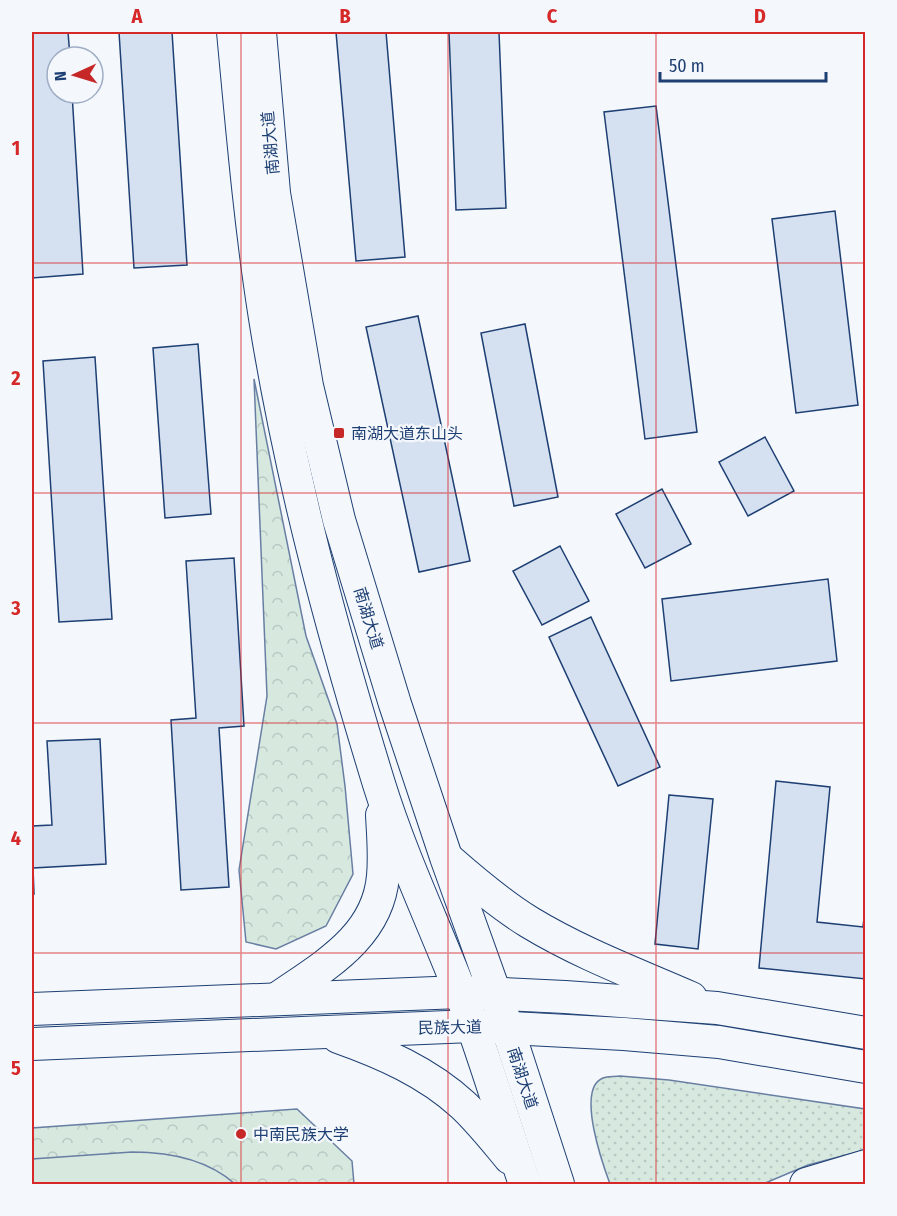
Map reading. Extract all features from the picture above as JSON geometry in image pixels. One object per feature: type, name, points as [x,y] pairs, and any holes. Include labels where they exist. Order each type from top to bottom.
[{"type":"main road","name":"南湖大道","points":[[233,32],[248,197],[265,320],[293,466],[319,570],[380,788],[460,992],[522,1177]]},
{"type":"main road","name":"南湖大道","points":[[260,32],[274,193],[293,312],[339,520],[446,857],[507,1027],[558,1185]]},
{"type":"main road","points":[[278,998],[349,947],[364,930],[376,909],[383,877],[380,788]]},
{"type":"main road","points":[[446,857],[481,887],[528,921],[591,955],[717,1008]]},
{"type":"main road","name":"民族大道","points":[[32,1009],[278,998],[460,992],[495,993],[717,1008],[866,1033]]},
{"type":"main road","name":"民族大道","points":[[32,1044],[472,1026],[718,1042],[866,1066]]},
{"type":"main road","points":[[322,1031],[373,1049],[420,1072],[471,1113],[522,1177]]},
{"type":"main road","points":[[806,1185],[866,1166]]},
{"type":"green space","points":[[254,379],[306,636],[337,724],[353,874],[326,926],[276,949],[246,942],[239,870],[267,696]]},
{"type":"green space","points":[[620,1076],[669,1080],[865,1109],[865,1150],[808,1165],[763,1184],[610,1184],[594,1129],[591,1098],[594,1086],[601,1079]]},
{"type":"green space","points":[[297,1109],[352,1161],[354,1184],[32,1184],[32,1128]]},
{"type":"green space","points":[[132,1152],[159,1153],[200,1163],[224,1175],[235,1184],[32,1184],[32,1159]]},
{"type":"building","points":[[32,32],[68,32],[69,45],[45,45],[45,105],[73,105],[83,274],[32,278]]},
{"type":"building","points":[[119,32],[172,32],[187,265],[134,268]]},
{"type":"building","points":[[336,32],[386,32],[405,257],[356,261]]},
{"type":"building","points":[[449,32],[499,32],[506,208],[456,210]]},
{"type":"building","points":[[656,106],[697,432],[645,439],[604,112]]},
{"type":"building","points":[[835,211],[858,405],[796,413],[772,219]]},
{"type":"building","points":[[418,316],[470,561],[419,572],[366,327]]},
{"type":"building","points":[[525,324],[558,497],[514,506],[481,333]]},
{"type":"building","points":[[198,344],[211,514],[165,518],[153,348]]},
{"type":"building","points":[[95,357],[112,619],[59,622],[43,361]]},
{"type":"building","points":[[765,437],[794,491],[748,516],[719,462]]},
{"type":"building","points":[[662,489],[691,544],[645,568],[616,514]]},
{"type":"building","points":[[560,546],[589,601],[542,625],[513,571]]},
{"type":"building","points":[[234,558],[244,726],[219,728],[229,887],[181,890],[171,720],[196,718],[186,561]]},
{"type":"building","points":[[828,579],[837,661],[671,681],[662,599]]},
{"type":"building","points":[[591,617],[660,767],[618,786],[549,637]]},
{"type":"building","points":[[100,739],[106,864],[33,868],[34,894],[32,894],[32,826],[52,825],[47,741]]},
{"type":"building","points":[[776,781],[830,787],[817,922],[863,927],[866,900],[866,979],[759,968]]},
{"type":"building","points":[[669,795],[713,799],[698,949],[655,944]]},
{"type":"place","name":"南湖大道东山头","points":[[339,433]]},
{"type":"place","name":"中南民族大学","points":[[241,1134]]}]
